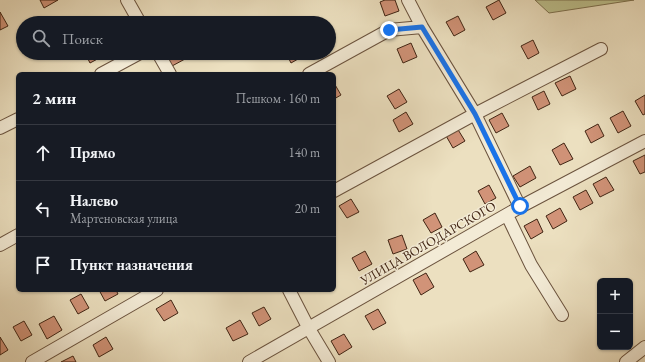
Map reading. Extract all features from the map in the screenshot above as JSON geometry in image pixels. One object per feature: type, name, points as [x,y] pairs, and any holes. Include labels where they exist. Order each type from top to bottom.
[{"type":"street","points":[[127,0],[136,16]]},
{"type":"street","points":[[408,0],[422,27],[475,114],[520,206]]},
{"type":"street","points":[[336,59],[389,30],[422,27]]},
{"type":"street","points":[[336,190],[475,114],[600,49]]},
{"type":"street","points":[[105,72],[127,60]]},
{"type":"street","points":[[162,60],[169,72]]},
{"type":"street","points":[[313,72],[334,60]]},
{"type":"street","points":[[0,128],[16,120]]},
{"type":"street","name":"УЛИЦА ВОЛОДАРСКОГО","points":[[249,362],[308,327],[507,215],[520,206],[645,141]]},
{"type":"street","points":[[507,215],[531,265],[562,315]]},
{"type":"street","points":[[0,245],[16,236]]},
{"type":"street","points":[[32,362],[154,292]]},
{"type":"street","points":[[290,292],[308,327],[329,362]]},
{"type":"street","points":[[626,362],[645,347]]},
{"type":"green space","points":[[535,0],[634,0],[549,13]]},
{"type":"building","points":[[40,0],[58,0],[44,8]]},
{"type":"building","points":[[385,0],[395,0],[399,11],[385,16],[380,2]]},
{"type":"building","points":[[499,0],[506,13],[493,20],[486,7]]},
{"type":"building","points":[[0,12],[8,26],[0,30]]},
{"type":"building","points":[[458,16],[465,30],[454,36],[446,22]]},
{"type":"building","points":[[533,40],[539,53],[528,59],[521,46]]},
{"type":"building","points":[[411,43],[417,57],[403,63],[397,49]]},
{"type":"building","points":[[88,60],[96,60],[90,63]]},
{"type":"building","points":[[169,60],[183,60],[172,66]]},
{"type":"building","points":[[290,60],[296,60],[291,63]]},
{"type":"building","points":[[570,76],[576,89],[562,96],[555,83]]},
{"type":"building","points":[[336,86],[341,95],[336,98]]},
{"type":"building","points":[[399,89],[407,102],[395,109],[387,96]]},
{"type":"building","points":[[544,91],[550,104],[538,110],[532,97]]},
{"type":"building","points":[[645,95],[645,114],[643,115],[635,101]]},
{"type":"building","points":[[623,111],[631,126],[618,133],[610,118]]},
{"type":"building","points":[[406,112],[413,124],[399,132],[393,120]]},
{"type":"building","points":[[502,113],[509,126],[496,133],[489,120]]},
{"type":"building","points":[[598,124],[604,136],[591,143],[585,131]]},
{"type":"building","points":[[457,128],[465,141],[453,148],[445,134]]},
{"type":"building","points":[[564,143],[573,159],[560,165],[552,150]]},
{"type":"building","points":[[645,155],[645,172],[640,174],[633,161]]},
{"type":"building","points":[[530,166],[536,178],[520,187],[513,176]]},
{"type":"building","points":[[606,177],[614,190],[600,197],[593,184]]},
{"type":"building","points":[[489,185],[496,198],[485,204],[478,191]]},
{"type":"building","points":[[586,190],[593,203],[580,210],[573,197]]},
{"type":"building","points":[[351,199],[359,212],[347,218],[339,206]]},
{"type":"building","points":[[560,208],[567,221],[553,229],[546,216]]},
{"type":"building","points":[[435,213],[442,227],[431,233],[423,220]]},
{"type":"building","points":[[537,219],[543,232],[531,239],[524,226]]},
{"type":"building","points":[[402,235],[407,249],[393,254],[388,240]]},
{"type":"building","points":[[365,251],[372,264],[359,271],[352,258]]},
{"type":"building","points":[[476,251],[484,265],[470,272],[463,259]]},
{"type":"building","points":[[426,273],[434,287],[421,295],[413,280]]},
{"type":"building","points":[[100,292],[117,292],[118,294],[105,301]]},
{"type":"building","points":[[81,294],[89,308],[78,314],[70,300]]},
{"type":"building","points":[[171,300],[178,313],[164,321],[156,309]]},
{"type":"building","points":[[264,307],[271,319],[259,326],[252,313]]},
{"type":"building","points":[[378,309],[386,323],[373,330],[365,316]]},
{"type":"building","points":[[54,316],[62,330],[47,339],[39,324]]},
{"type":"building","points":[[240,320],[248,334],[233,341],[226,328]]},
{"type":"building","points":[[24,321],[32,335],[21,341],[13,327]]},
{"type":"building","points":[[344,334],[352,347],[339,355],[331,341]]},
{"type":"building","points":[[0,337],[8,350],[0,355]]},
{"type":"building","points":[[106,337],[113,349],[99,357],[93,345]]},
{"type":"building","points":[[73,356],[76,362],[61,362]]},
{"type":"route","points":[[389,30],[422,27],[475,114],[520,206]]}]
